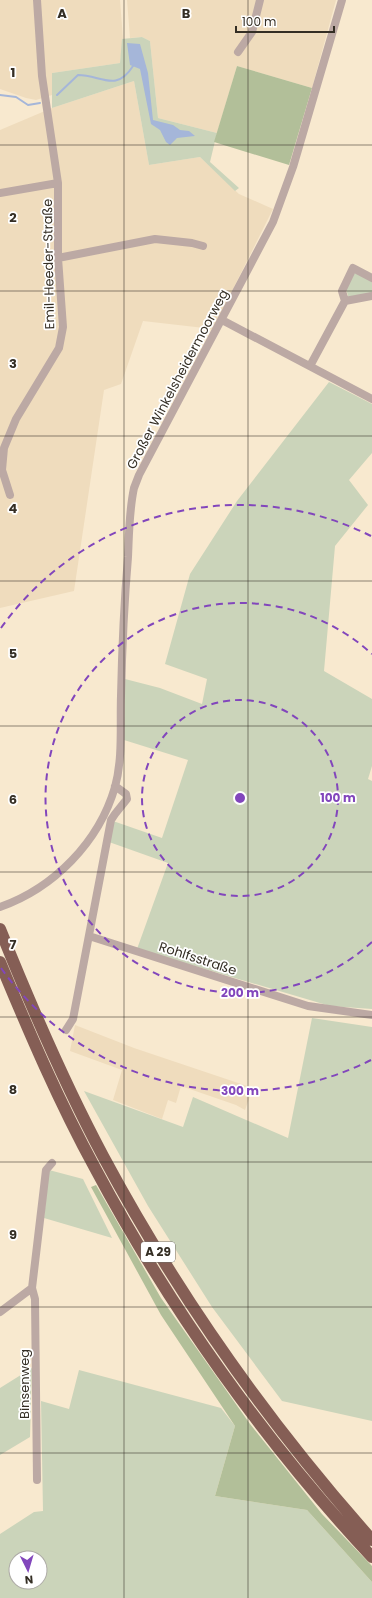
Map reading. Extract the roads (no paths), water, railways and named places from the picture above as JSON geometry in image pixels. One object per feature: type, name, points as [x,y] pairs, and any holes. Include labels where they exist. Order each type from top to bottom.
[{"type":"highway","name":"A 29","points":[[0,929],[35,1015],[68,1086],[103,1156],[159,1254],[227,1357],[267,1413],[318,1477],[372,1540]]},
{"type":"highway","name":"A 29","points":[[0,962],[27,1027],[60,1098],[95,1168],[140,1247],[180,1310],[257,1421],[308,1484],[372,1557]]},
{"type":"street","name":"Emil-Heeder-Straße","points":[[10,495],[2,470],[4,448],[16,419],[59,348],[63,327],[58,258],[58,183],[42,76],[37,0]]},
{"type":"street","points":[[238,52],[252,32],[260,0]]},
{"type":"street","name":"Großer Winkelsheidermoorweg","points":[[0,907],[14,902],[49,881],[87,843],[99,824],[115,786],[120,743],[123,625],[134,488],[139,475],[273,222],[293,167],[342,0]]},
{"type":"street","name":"Emil-Heeder-Straße","points":[[0,193],[58,183]]},
{"type":"street","points":[[58,258],[155,239],[204,246]]},
{"type":"street","points":[[310,366],[345,301],[342,291],[353,268],[372,278]]},
{"type":"street","points":[[345,301],[372,296]]},
{"type":"street","points":[[222,320],[372,399]]},
{"type":"street","points":[[66,1030],[72,1019],[111,820],[126,799],[126,794],[115,786]]},
{"type":"street","name":"Rohlfsstraße","points":[[88,936],[308,1006],[372,1015]]},
{"type":"street","points":[[0,1312],[32,1288],[46,1170],[52,1164]]},
{"type":"street","name":"Binsenweg","points":[[32,1288],[36,1298],[37,1480]]},
{"type":"water","points":[[127,43],[140,44],[148,73],[153,120],[173,125],[180,130],[189,131],[195,136],[177,138],[170,145],[166,142],[160,130],[151,124],[140,69],[130,65]]},
{"type":"waterway","points":[[57,95],[78,75],[114,81],[127,74],[133,66]]},
{"type":"waterway","points":[[0,95],[16,97],[28,105],[40,103]]}]
